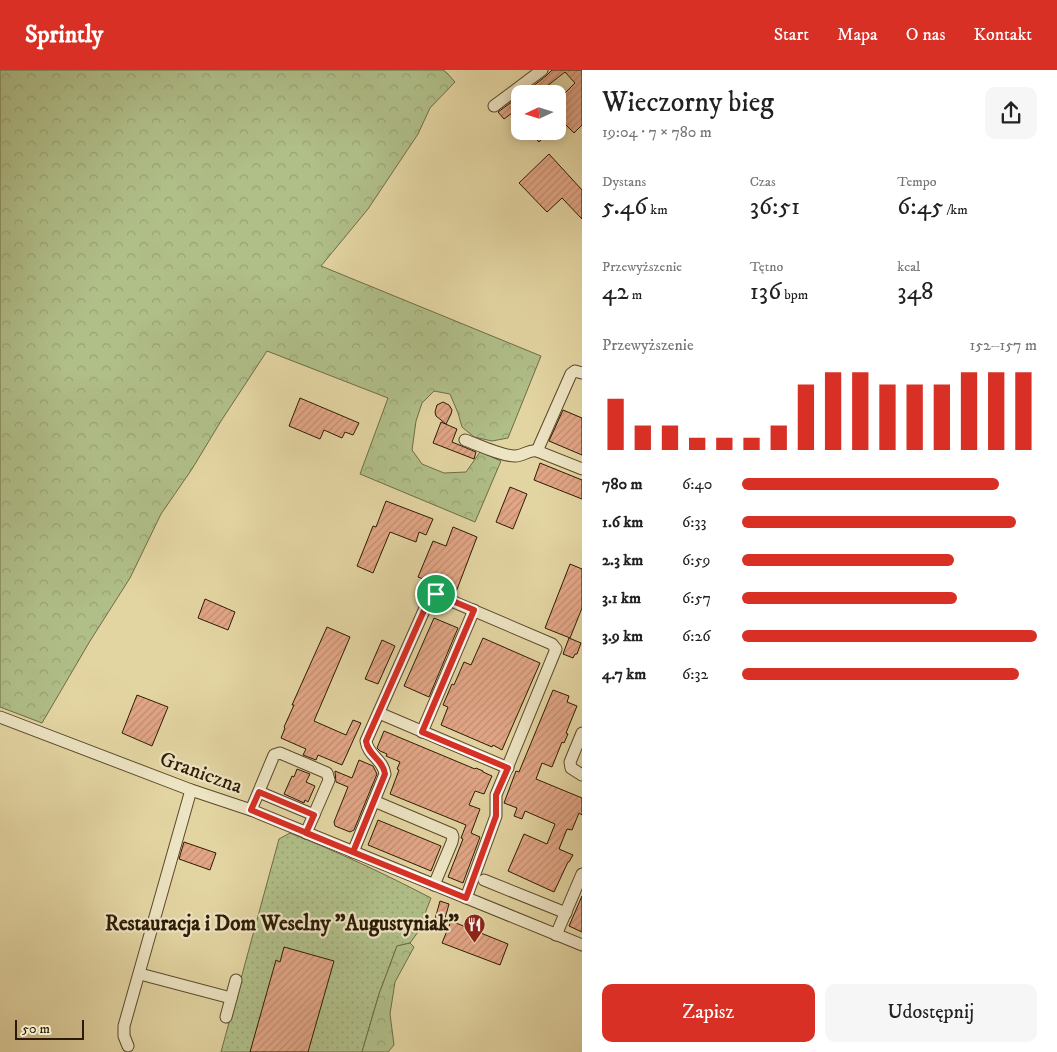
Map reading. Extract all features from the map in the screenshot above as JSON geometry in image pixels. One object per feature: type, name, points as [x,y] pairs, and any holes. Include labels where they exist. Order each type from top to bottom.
[{"type":"street","points":[[494,106],[542,70]]},
{"type":"street","points":[[537,451],[571,374],[575,371],[582,373]]},
{"type":"street","points":[[465,440],[508,456],[518,456],[532,450],[537,451],[582,469]]},
{"type":"street","points":[[353,852],[385,774],[383,764],[369,751],[366,741],[430,597],[432,594],[436,594],[552,644],[556,649],[496,795],[496,816],[466,898]]},
{"type":"street","points":[[422,732],[474,610]]},
{"type":"street","points":[[378,713],[508,768]]},
{"type":"street","name":"Graniczna","points":[[0,717],[191,790],[251,810],[582,946]]},
{"type":"street","points":[[582,733],[570,762],[571,768],[582,776]]},
{"type":"street","points":[[251,810],[274,755],[280,753],[328,774],[329,780],[306,833]]},
{"type":"street","points":[[128,1046],[123,1031],[191,790]]},
{"type":"street","points":[[259,792],[314,815]]},
{"type":"street","points":[[374,801],[452,834],[452,842],[434,885]]},
{"type":"street","points":[[556,935],[582,874]]},
{"type":"street","points":[[484,880],[566,913]]},
{"type":"street","points":[[140,974],[231,998]]},
{"type":"street","points":[[226,1017],[236,980]]},
{"type":"green space","points":[[0,70],[443,70],[447,73],[455,82],[430,108],[418,134],[368,209],[321,266],[541,356],[508,438],[492,441],[474,437],[462,427],[450,394],[434,391],[422,403],[416,421],[412,450],[422,464],[444,473],[466,472],[480,452],[501,461],[475,522],[360,474],[388,398],[267,351],[161,514],[130,578],[90,641],[42,723],[0,707]]},
{"type":"green space","points":[[290,833],[396,880],[431,898],[418,932],[410,943],[397,946],[379,994],[362,1052],[221,1052],[279,839]]},
{"type":"green space","points":[[410,943],[414,947],[395,982],[390,1014],[394,1045],[388,1052],[362,1052],[379,994],[397,946]]},
{"type":"building","points":[[552,70],[582,70],[582,125],[574,133],[566,125],[566,92],[575,83],[565,72],[548,85],[534,85]]},
{"type":"building","points":[[511,103],[511,114],[504,119],[498,112]]},
{"type":"building","points":[[549,154],[582,190],[582,219],[562,198],[547,212],[519,183]]},
{"type":"building","points":[[300,398],[359,423],[353,435],[345,432],[342,438],[324,430],[320,439],[289,426]]},
{"type":"building","points":[[443,402],[449,405],[452,410],[446,424],[436,416],[435,412],[437,405]]},
{"type":"building","points":[[563,410],[582,418],[582,455],[549,441]]},
{"type":"building","points":[[441,422],[457,429],[452,442],[476,452],[474,459],[433,443]]},
{"type":"building","points":[[540,463],[582,480],[582,499],[534,480]]},
{"type":"building","points":[[510,487],[527,494],[513,529],[496,522]]},
{"type":"building","points":[[386,501],[433,519],[426,535],[419,532],[416,542],[390,532],[373,573],[357,566],[373,526],[376,527]]},
{"type":"building","points":[[453,527],[477,537],[456,592],[418,577],[433,541],[446,546]]},
{"type":"building","points":[[570,564],[582,569],[582,608],[570,638],[545,628]]},
{"type":"building","points":[[205,599],[235,612],[228,630],[198,618]]},
{"type":"building","points":[[434,618],[458,628],[429,697],[404,686]]},
{"type":"building","points":[[327,627],[350,637],[314,721],[346,735],[353,720],[361,723],[342,765],[318,755],[316,760],[303,755],[306,749],[281,738],[294,705],[292,705]]},
{"type":"building","points":[[483,638],[540,663],[502,750],[441,725],[448,707],[443,705],[452,684],[454,685],[464,662],[471,665]]},
{"type":"building","points":[[569,638],[581,643],[577,654],[573,658],[563,654]]},
{"type":"building","points":[[382,640],[395,646],[378,684],[365,679]]},
{"type":"building","points":[[553,690],[569,696],[567,702],[577,706],[566,733],[568,734],[564,743],[562,742],[552,767],[542,763],[536,779],[582,798],[582,815],[579,813],[572,830],[567,829],[559,849],[573,855],[554,892],[508,871],[524,834],[547,844],[555,824],[525,811],[522,819],[514,816],[517,808],[504,803],[516,771],[519,772]]},
{"type":"building","points":[[137,695],[168,707],[152,746],[122,733]]},
{"type":"building","points":[[384,731],[492,776],[484,794],[475,791],[469,805],[480,809],[471,833],[480,837],[463,883],[448,877],[463,839],[461,838],[466,825],[390,794],[400,762],[386,756],[387,754],[377,748]]},
{"type":"building","points":[[359,760],[373,766],[377,774],[354,830],[350,832],[335,826],[334,822],[348,787],[336,782],[335,771],[352,778]]},
{"type":"building","points":[[297,769],[310,774],[306,782],[315,786],[308,802],[305,800],[304,803],[284,794]]},
{"type":"building","points":[[378,820],[441,846],[431,871],[368,845]]},
{"type":"building","points":[[184,842],[216,853],[210,870],[179,859]]},
{"type":"building","points":[[582,896],[582,932],[569,926]]},
{"type":"building","points":[[440,901],[449,904],[444,922],[435,919]]},
{"type":"building","name":"Restauracja i Dom Weselny \"Augustyniak\"","points":[[451,921],[508,944],[500,965],[442,943]]},
{"type":"building","points":[[284,947],[334,961],[308,1052],[250,1052],[276,960],[280,962]]},
{"type":"place","name":"Restauracja i Dom Weselny \"Augustyniak\"","points":[[475,943]]},
{"type":"route","points":[[436,594],[432,594],[430,597],[366,741],[369,751],[383,764],[385,774],[353,852],[251,810],[259,792],[314,815],[306,833],[466,898],[496,816],[496,795],[508,768],[422,732],[474,610],[436,594]]}]
